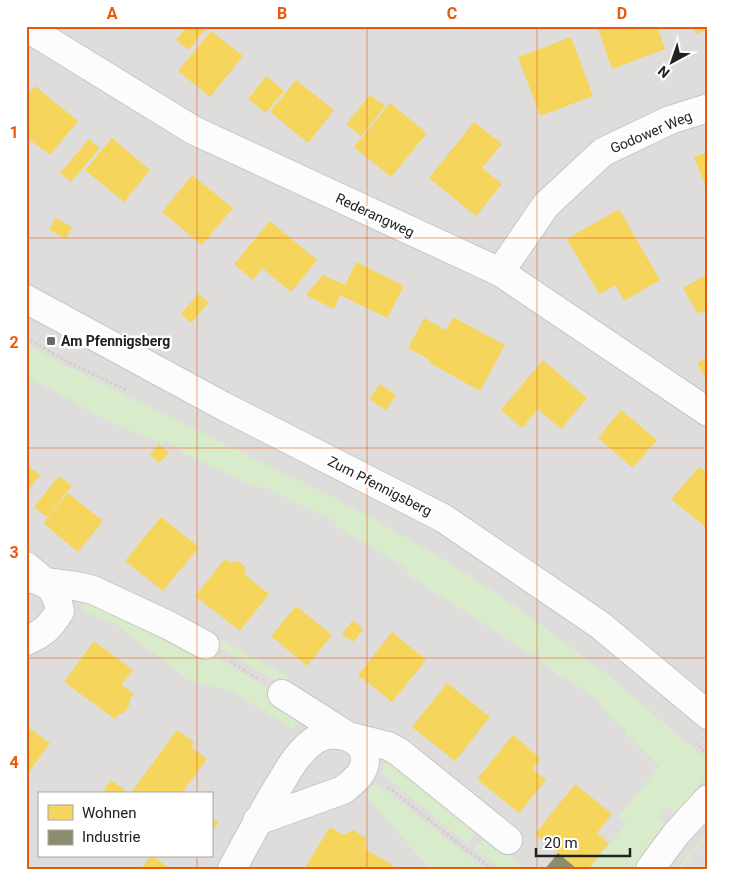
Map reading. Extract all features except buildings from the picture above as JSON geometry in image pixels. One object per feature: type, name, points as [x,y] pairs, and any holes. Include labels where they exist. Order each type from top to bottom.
[{"type":"street","name":"Rederangweg","points":[[33,34],[193,130],[500,272],[708,412]]},
{"type":"street","name":"Godower Weg","points":[[500,272],[546,205],[604,152],[670,120],[708,108]]},
{"type":"street","name":"Zum Pfennigsberg","points":[[26,299],[225,407],[442,518],[600,626],[708,715]]},
{"type":"street","points":[[26,641],[51,626],[60,611],[57,595],[32,576]]},
{"type":"street","points":[[32,576],[93,590],[170,626],[205,645]]},
{"type":"street","points":[[257,821],[343,790],[354,781],[363,769],[366,758],[360,747],[348,736],[282,694]]},
{"type":"street","points":[[232,869],[257,821],[295,759],[317,738],[330,734],[348,736],[388,746],[399,752],[508,840]]},
{"type":"street","points":[[650,869],[676,834],[708,799]]},
{"type":"path","points":[[26,338],[68,362],[130,392]]},
{"type":"path","points":[[205,645],[282,694]]},
{"type":"path","points":[[694,742],[708,754]]},
{"type":"path","points":[[363,769],[384,783],[493,869]]},
{"type":"shaded area","points":[[26,26],[708,26],[708,869],[26,869]]},
{"type":"green space","points":[[26,344],[66,366],[339,500],[445,560],[517,607],[610,677],[708,761],[706,770],[696,790],[676,814],[667,807],[659,818],[667,825],[634,869],[590,869],[627,823],[619,816],[660,766],[625,733],[627,731],[614,721],[598,701],[539,660],[541,657],[535,652],[532,655],[406,574],[409,569],[335,526],[337,522],[262,486],[260,489],[179,451],[180,449],[165,441],[162,444],[104,419],[26,376]]},
{"type":"green space","points":[[92,600],[202,648],[276,694],[300,717],[294,729],[231,691],[189,680],[114,623],[81,609],[83,604]]},
{"type":"green space","points":[[197,627],[286,675],[287,682],[285,686],[194,633]]},
{"type":"green space","points":[[386,760],[395,762],[478,829],[467,844],[381,773]]},
{"type":"green space","points":[[375,782],[486,869],[430,869],[366,796]]},
{"type":"green space","points":[[708,833],[708,836],[681,869],[672,869],[677,868]]},
{"type":"green space","points":[[485,836],[526,869],[503,869],[474,849]]},
{"type":"place","name":"Am Pfennigsberg","points":[[51,341]]}]
